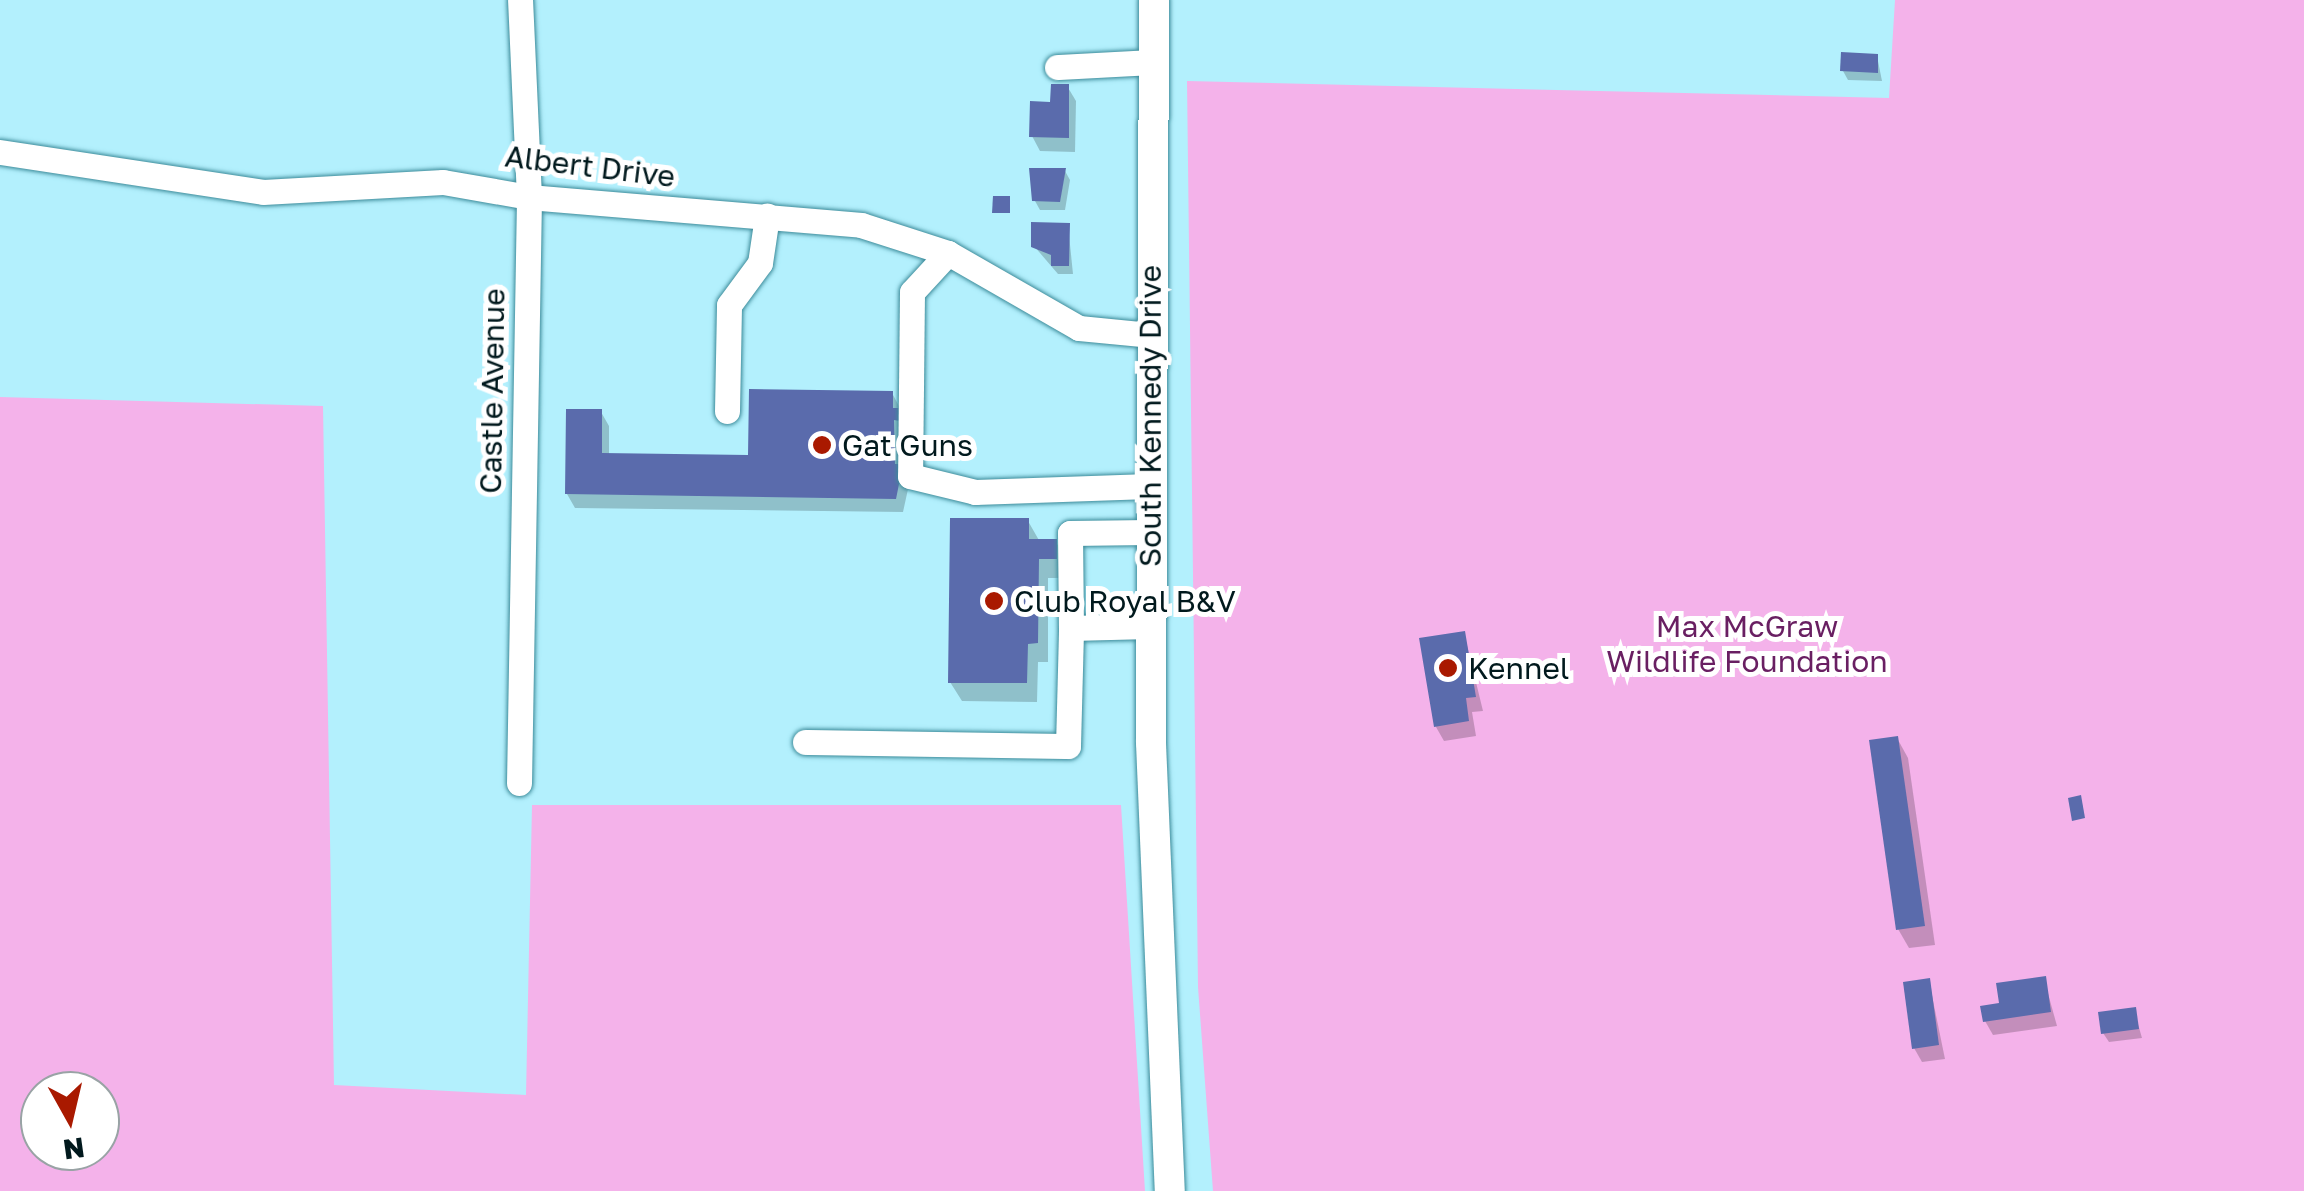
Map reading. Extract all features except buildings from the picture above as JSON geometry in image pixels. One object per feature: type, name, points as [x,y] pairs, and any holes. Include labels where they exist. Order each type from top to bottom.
[{"type":"main road","name":"South Kennedy Drive","points":[[1154,0],[1150,626],[1154,884],[1170,1191]]},
{"type":"street","name":"Castle Avenue","points":[[519,782],[528,197],[520,0]]},
{"type":"street","points":[[1057,67],[1154,62]]},
{"type":"street","name":"Albert Drive","points":[[0,152],[263,192],[407,181],[528,197],[882,229],[948,253],[1079,328],[1150,335]]},
{"type":"street","points":[[727,411],[729,305],[760,264],[767,216]]},
{"type":"street","points":[[948,253],[912,292],[910,476],[975,492],[1092,492],[1149,486]]},
{"type":"street","points":[[1092,492],[1093,533]]},
{"type":"street","points":[[805,742],[1068,746],[1070,534],[1150,532]]},
{"type":"street","points":[[1071,628],[1150,626]]},
{"type":"green space","name":"Max McGraw Wildlife Foundation","points":[[1895,0],[2304,0],[2304,1191],[1213,1191],[1198,987],[1187,81],[1889,98]]},
{"type":"green space","points":[[0,397],[323,406],[334,1085],[526,1095],[532,805],[1121,805],[1145,1191],[0,1191]]},
{"type":"place","name":"Gat Guns","points":[[822,445]]},
{"type":"place","name":"Club Royal B&V","points":[[994,601]]},
{"type":"place","name":"Kennel","points":[[1448,668]]}]
